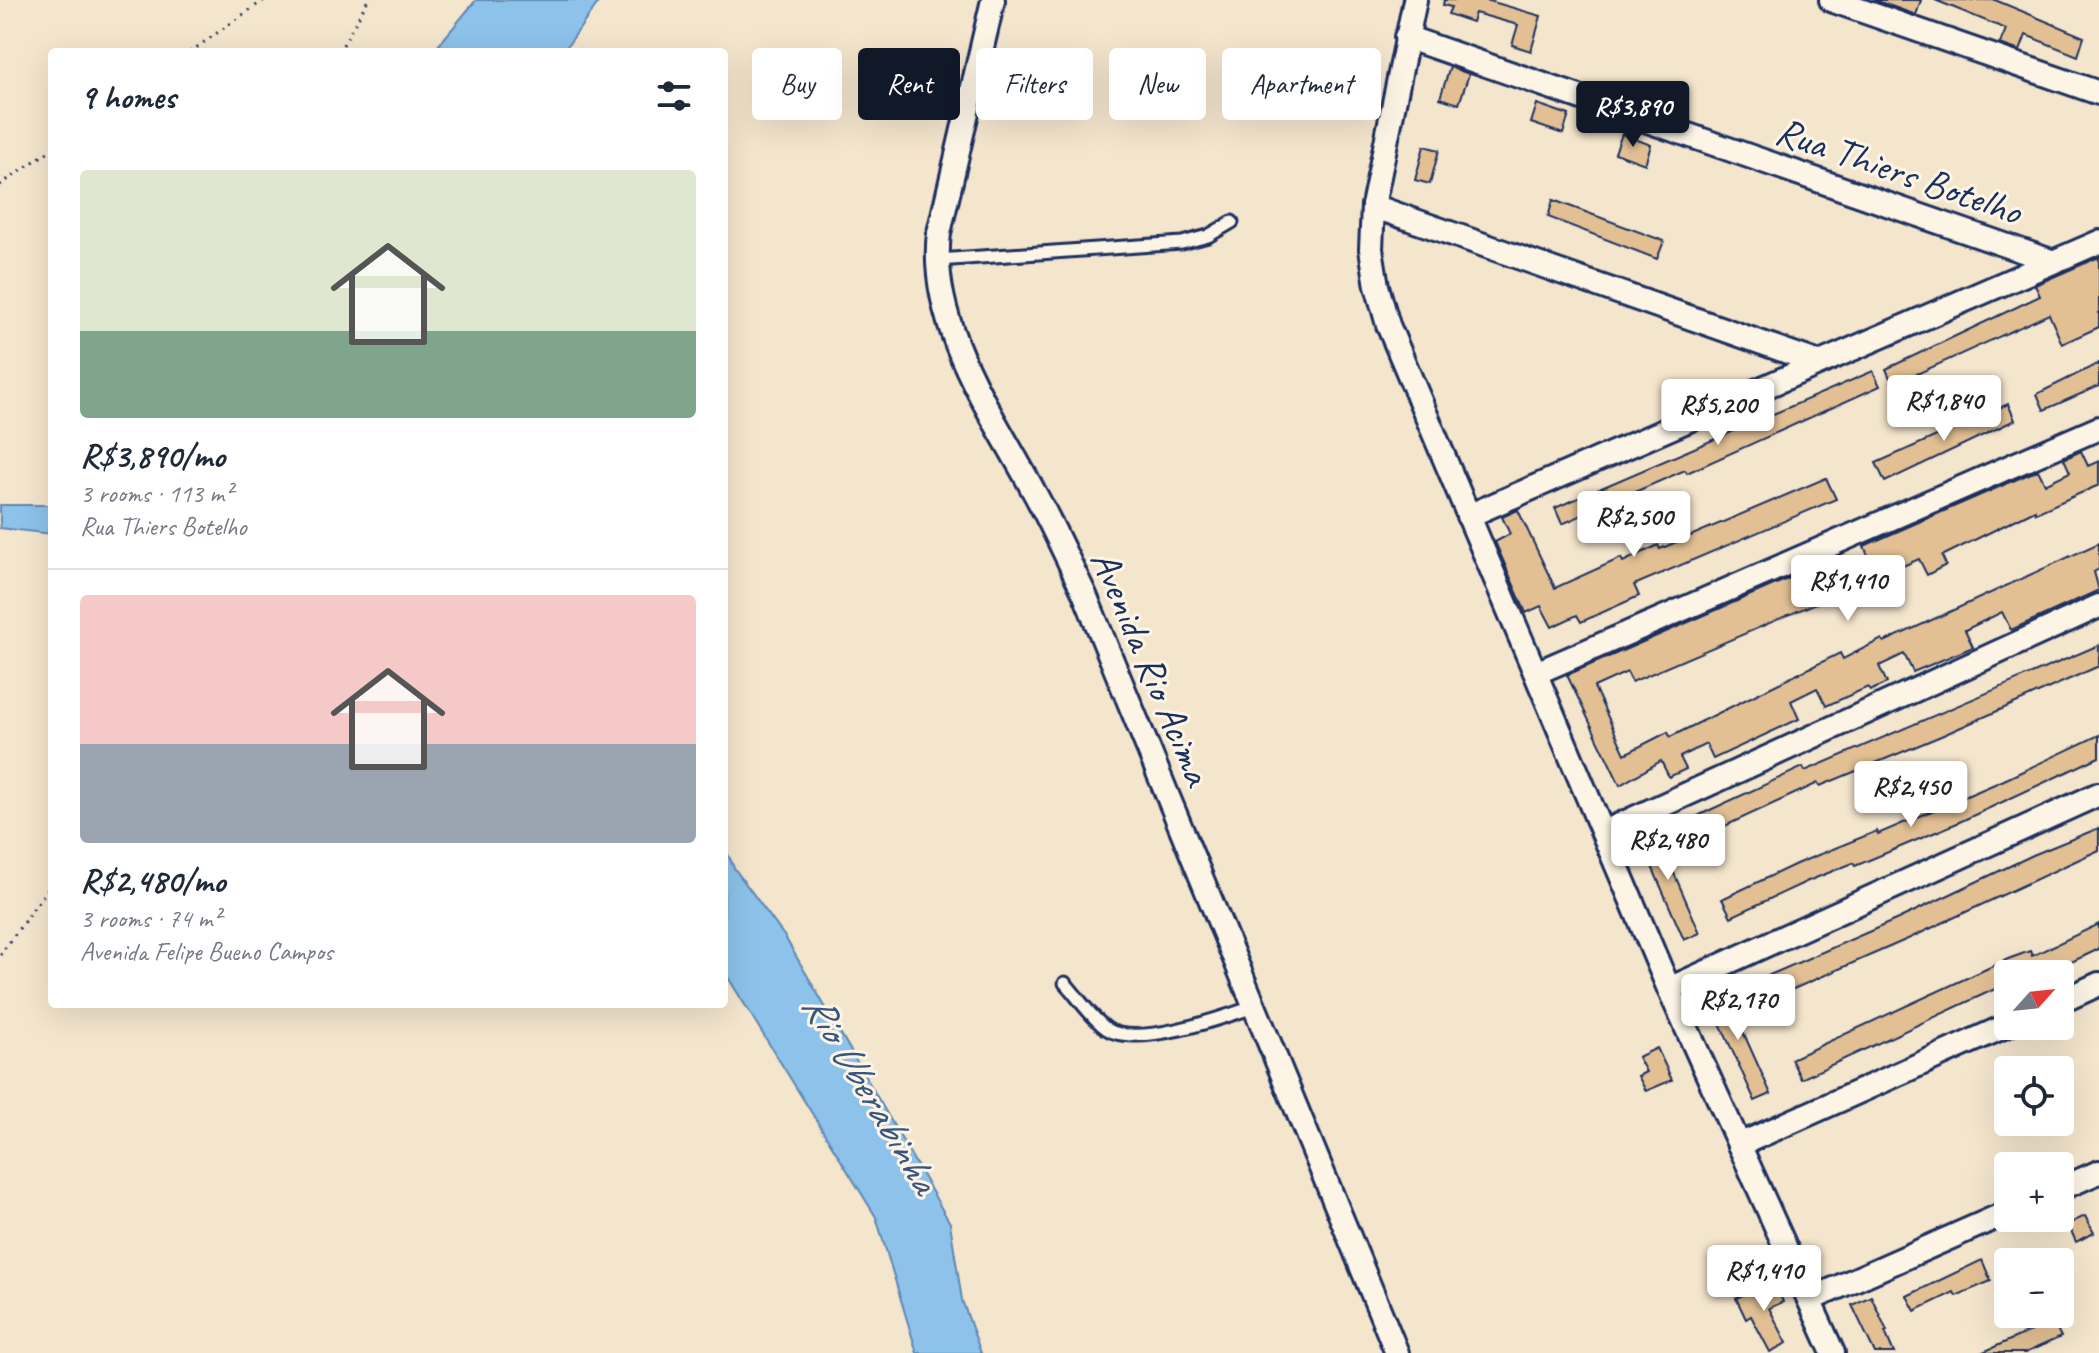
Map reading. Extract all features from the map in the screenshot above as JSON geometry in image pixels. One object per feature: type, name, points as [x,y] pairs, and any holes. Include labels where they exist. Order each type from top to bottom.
[{"type":"street","name":"Avenida Rio Acima","points":[[993,0],[939,233],[936,260],[951,325],[974,381],[1051,522],[1085,595],[1397,1353]]},
{"type":"street","points":[[1415,0],[1373,206],[1371,249],[1388,325],[1669,989],[1833,1353]]},
{"type":"street","points":[[1831,0],[2099,93]]},
{"type":"street","name":"Rua Thiers Botelho","points":[[1406,37],[2051,261]]},
{"type":"street","points":[[1373,206],[1819,363]]},
{"type":"street","points":[[1468,516],[2099,242]]},
{"type":"street","points":[[1536,673],[2099,428]]},
{"type":"street","points":[[1604,832],[2099,606]]},
{"type":"street","points":[[1669,989],[2099,794]]},
{"type":"street","points":[[2074,996],[2099,984]]},
{"type":"street","points":[[1739,1145],[1994,1031]]},
{"type":"street","points":[[2074,1183],[2099,1172]]},
{"type":"street","points":[[1809,1300],[1994,1218]]},
{"type":"lane","points":[[936,260],[1182,243],[1208,236],[1232,222]]},
{"type":"lane","points":[[1065,983],[1108,1030],[1132,1035],[1160,1033],[1253,1007]]},
{"type":"path","points":[[196,48],[264,0]]},
{"type":"path","points":[[341,48],[368,0]]},
{"type":"path","points":[[0,185],[48,152]]},
{"type":"path","points":[[0,955],[48,889]]},
{"type":"water","points":[[476,0],[600,0],[566,48],[436,48]]},
{"type":"water","points":[[0,505],[48,505],[48,534],[0,528]]},
{"type":"water","name":"Rio Uberabinha","points":[[728,854],[734,868],[785,937],[950,1223],[962,1300],[981,1353],[917,1353],[876,1217],[728,977]]},
{"type":"building","points":[[1444,0],[1486,0],[1541,16],[1531,51],[1512,45],[1518,25],[1475,13],[1472,22],[1448,14],[1451,7],[1443,5]]},
{"type":"building","points":[[1874,0],[1921,0],[1916,15]]},
{"type":"building","points":[[1935,0],[1995,0],[2084,37],[2078,56],[2026,35],[2020,51],[2000,44],[2006,29]]},
{"type":"building","points":[[1450,67],[1469,74],[1459,104],[1440,98]]},
{"type":"building","points":[[1537,104],[1569,115],[1563,134],[1531,123]]},
{"type":"building","points":[[1622,134],[1651,145],[1645,164],[1615,153]]},
{"type":"building","points":[[1424,146],[1439,150],[1430,184],[1415,180]]},
{"type":"building","points":[[1553,200],[1664,241],[1657,259],[1548,217]]},
{"type":"building","points":[[2099,257],[2099,327],[2062,344],[2049,314],[1893,385],[1886,369],[2040,296],[2035,285]]},
{"type":"building","points":[[2099,363],[2099,386],[2044,410],[2037,394]]},
{"type":"building","points":[[1873,371],[1880,386],[1687,473],[1685,470],[1562,524],[1555,508]]},
{"type":"building","points":[[2008,404],[2015,420],[1885,482],[1876,463]]},
{"type":"building","points":[[2081,451],[2088,466],[2099,461],[2099,485],[2036,513],[2035,510],[1942,556],[1946,565],[1927,575],[1919,559],[1632,682],[1627,672],[1594,687],[1625,754],[1668,732],[1670,737],[1840,653],[1843,659],[1882,639],[1884,642],[2099,543],[2099,569],[2094,572],[2099,590],[2011,630],[2002,612],[1965,630],[1973,647],[1913,672],[1904,654],[1879,666],[1887,683],[1870,691],[1868,687],[1826,706],[1817,688],[1791,701],[1799,719],[1713,759],[1706,744],[1680,757],[1686,769],[1669,777],[1661,761],[1620,785],[1567,675],[1838,557],[1844,569],[1869,558],[1864,546],[2038,470],[2045,484],[2070,472],[2064,459]]},
{"type":"building","points":[[1826,478],[1836,499],[1634,585],[1639,596],[1581,622],[1577,615],[1552,627],[1541,606],[1526,613],[1495,542],[1510,534],[1502,517],[1518,510],[1555,588],[1621,558],[1623,562],[1658,545],[1660,549]]},
{"type":"building","points":[[2099,645],[2099,666],[1941,736],[1820,786],[1818,783],[1699,838],[1690,820],[1803,767],[1805,771]]},
{"type":"building","points":[[2099,735],[2099,757],[1955,824],[1855,866],[1853,863],[1808,881],[1731,917],[1722,899],[1796,864],[1877,831],[1878,834],[2004,780]]},
{"type":"building","points":[[1653,825],[1700,933],[1684,940],[1637,832]]},
{"type":"building","points":[[2099,828],[2099,850],[1910,938],[1766,1001],[1756,981],[2033,855]]},
{"type":"building","points":[[2099,924],[2099,949],[2074,961],[2006,960],[2030,951],[2032,956]]},
{"type":"building","points":[[1994,965],[1994,989],[1801,1079],[1791,1059]]},
{"type":"building","points":[[1721,983],[1771,1094],[1755,1101],[1705,990]]},
{"type":"building","points":[[1657,1048],[1672,1080],[1646,1091],[1638,1076],[1646,1072],[1638,1057]]},
{"type":"building","points":[[2085,1216],[2094,1233],[2076,1242],[2072,1232],[2074,1221]]},
{"type":"building","points":[[1982,1260],[1991,1281],[1956,1296],[1954,1292],[1915,1311],[1907,1296]]},
{"type":"building","points":[[1774,1281],[1783,1302],[1769,1308],[1787,1343],[1770,1352],[1751,1316],[1746,1319],[1736,1298]]},
{"type":"building","points":[[1871,1296],[1894,1353],[1875,1353],[1852,1305]]},
{"type":"building","points":[[2037,1328],[2056,1328],[2061,1337],[2025,1353],[1981,1353]]}]
